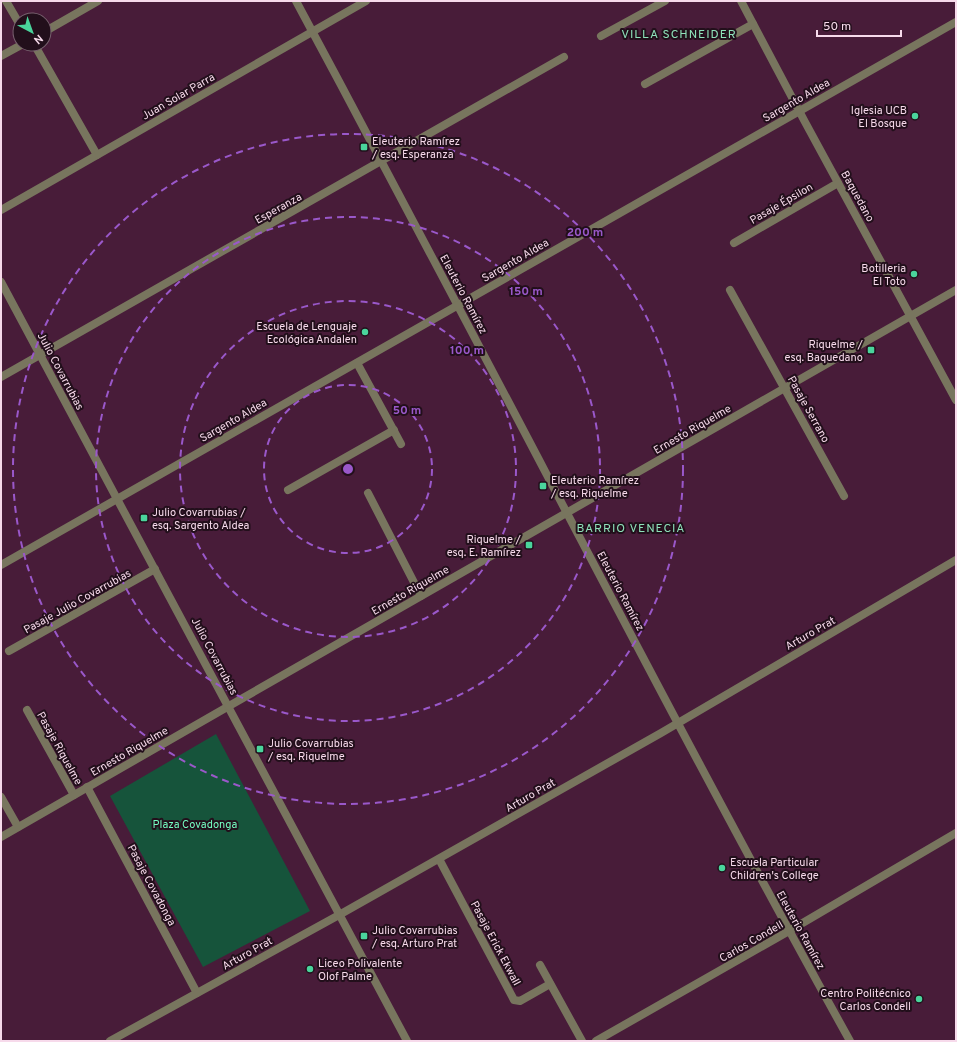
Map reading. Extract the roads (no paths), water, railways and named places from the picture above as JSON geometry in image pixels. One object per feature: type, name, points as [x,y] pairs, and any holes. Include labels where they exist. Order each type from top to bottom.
[{"type":"street","points":[[6,1],[12,12]]},
{"type":"street","points":[[52,27],[98,1]]},
{"type":"street","name":"Eleuterio Ramírez","points":[[296,1],[458,305],[678,724],[789,932],[850,1041]]},
{"type":"street","name":"Juan Solar Parra","points":[[1,210],[366,1]]},
{"type":"street","points":[[601,36],[665,1]]},
{"type":"street","name":"Baquedano","points":[[741,1],[956,400]]},
{"type":"street","name":"Sargento Aldea","points":[[1,566],[956,22]]},
{"type":"street","points":[[645,84],[753,24]]},
{"type":"street","points":[[1,56],[12,50]]},
{"type":"street","points":[[39,52],[97,155]]},
{"type":"street","name":"Esperanza","points":[[1,377],[382,162],[564,57]]},
{"type":"street","name":"Pasaje Épsilon","points":[[734,243],[838,183]]},
{"type":"street","name":"Julio Covarrubias","points":[[1,282],[407,1041]]},
{"type":"street","name":"Pasaje Serrano","points":[[730,290],[844,496]]},
{"type":"street","name":"Ernesto Riquelme","points":[[1,837],[956,290]]},
{"type":"street","points":[[357,363],[402,444]]},
{"type":"street","points":[[288,490],[394,430]]},
{"type":"street","points":[[368,493],[422,596]]},
{"type":"street","name":"Arturo Prat","points":[[110,1041],[440,859],[678,724],[956,560]]},
{"type":"street","name":"Pasaje Julio Covarrubias","points":[[9,651],[155,569]]},
{"type":"street","name":"Pasaje Riquelme","points":[[28,710],[74,795]]},
{"type":"street","name":"Pasaje Covadonga","points":[[87,787],[197,993]]},
{"type":"street","points":[[1,797],[18,827]]},
{"type":"street","name":"Carlos Condell","points":[[596,1041],[789,932],[956,833]]},
{"type":"street","name":"Pasaje Erick Ekwall","points":[[440,859],[514,1000],[520,1001],[550,984]]},
{"type":"street","points":[[540,965],[582,1041]]},
{"type":"place","name":"Iglesia UCB El Bosque","points":[[915,116]]},
{"type":"place","name":"Eleuterio Ramírez / esq. Esperanza","points":[[364,147]]},
{"type":"place","name":"Botilleria El Toto","points":[[914,274]]},
{"type":"place","name":"Escuela de Lenguaje Ecológica Andalen","points":[[365,332]]},
{"type":"place","name":"Riquelme / esq. Baquedano","points":[[871,350]]},
{"type":"place","name":"Eleuterio Ramírez / esq. Riquelme","points":[[543,486]]},
{"type":"place","name":"Julio Covarrubias / esq. Sargento Aldea","points":[[144,518]]},
{"type":"place","name":"Riquelme / esq. E. Ramírez","points":[[529,545]]},
{"type":"place","name":"Julio Covarrubias / esq. Riquelme","points":[[260,749]]},
{"type":"place","name":"Escuela Particular Children's College","points":[[722,868]]},
{"type":"place","name":"Julio Covarrubias / esq. Arturo Prat","points":[[364,936]]},
{"type":"place","name":"Liceo Polivalente Olof Palme","points":[[310,969]]},
{"type":"place","name":"Centro Politécnico Carlos Condell","points":[[919,999]]},
{"type":"district","name":"VILLA SCHNEIDER","points":[[679,34]]},
{"type":"district","name":"BARRIO VENECIA","points":[[631,528]]},
{"type":"park label","name":"Plaza Covadonga","points":[[195,824]]}]
